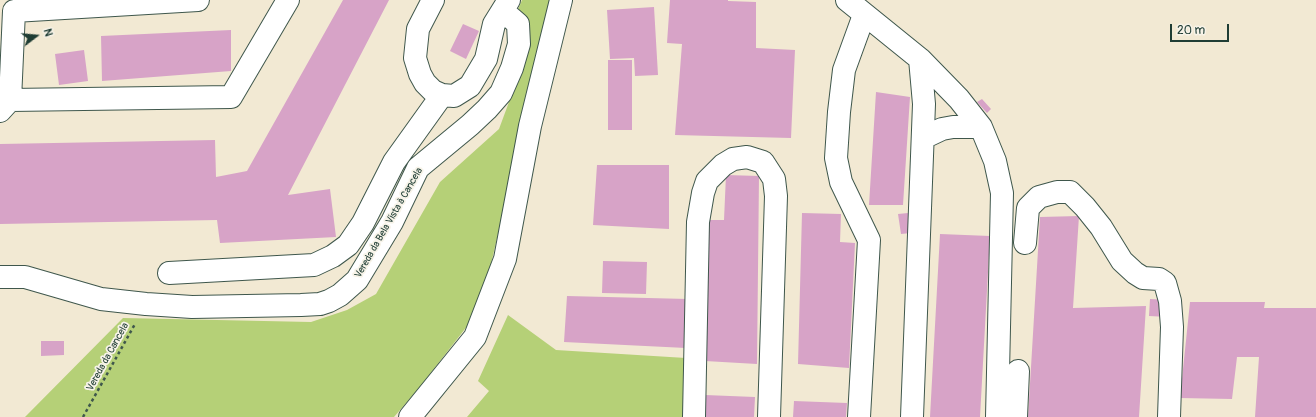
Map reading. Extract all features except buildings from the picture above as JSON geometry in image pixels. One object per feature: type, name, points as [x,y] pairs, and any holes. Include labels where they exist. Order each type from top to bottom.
[{"type":"lane","points":[[198,0],[14,11],[5,105],[231,97],[288,0]]},
{"type":"lane","points":[[433,0],[418,29],[415,58],[420,74],[433,91],[442,95],[454,96],[470,86],[486,59],[494,24],[506,5]]},
{"type":"lane","points":[[410,417],[475,337],[505,259],[530,126],[561,0]]},
{"type":"lane","points":[[847,0],[920,59],[959,99],[981,127],[995,161],[1002,193],[997,417]]},
{"type":"lane","name":"Vereda da Bela Vista à Cancela","points":[[0,277],[25,277],[101,299],[146,304],[192,306],[301,306],[320,304],[329,301],[340,295],[356,280],[392,222],[418,168],[487,110],[501,93],[512,68],[519,44],[518,24],[506,5]]},
{"type":"lane","points":[[859,417],[869,240],[841,182],[836,158],[844,70],[864,15]]},
{"type":"lane","points":[[912,417],[924,104],[920,59]]},
{"type":"lane","points":[[169,273],[314,265],[333,256],[348,245],[363,223],[394,162],[442,95]]},
{"type":"lane","points":[[923,138],[942,128],[981,127]]},
{"type":"lane","points":[[694,417],[698,222],[703,194],[707,181],[722,165],[733,159],[747,157],[763,162],[774,180],[776,196],[769,417]]},
{"type":"lane","points":[[1024,242],[1028,208],[1039,197],[1057,192],[1070,192],[1085,206],[1101,227],[1122,261],[1143,278],[1159,279],[1165,283],[1170,301],[1172,327],[1169,417]]},
{"type":"lane","points":[[1016,417],[1018,371]]},
{"type":"path","name":"Vereda da Cancela","points":[[84,417],[146,304]]},
{"type":"green space","points":[[522,0],[552,0],[491,264],[468,325],[419,388],[394,417],[25,417],[123,318],[311,322],[347,310],[376,294],[440,182],[499,129],[526,56],[513,21]]},
{"type":"green space","points":[[508,315],[556,350],[686,358],[683,417],[467,417],[489,391],[478,381]]}]
